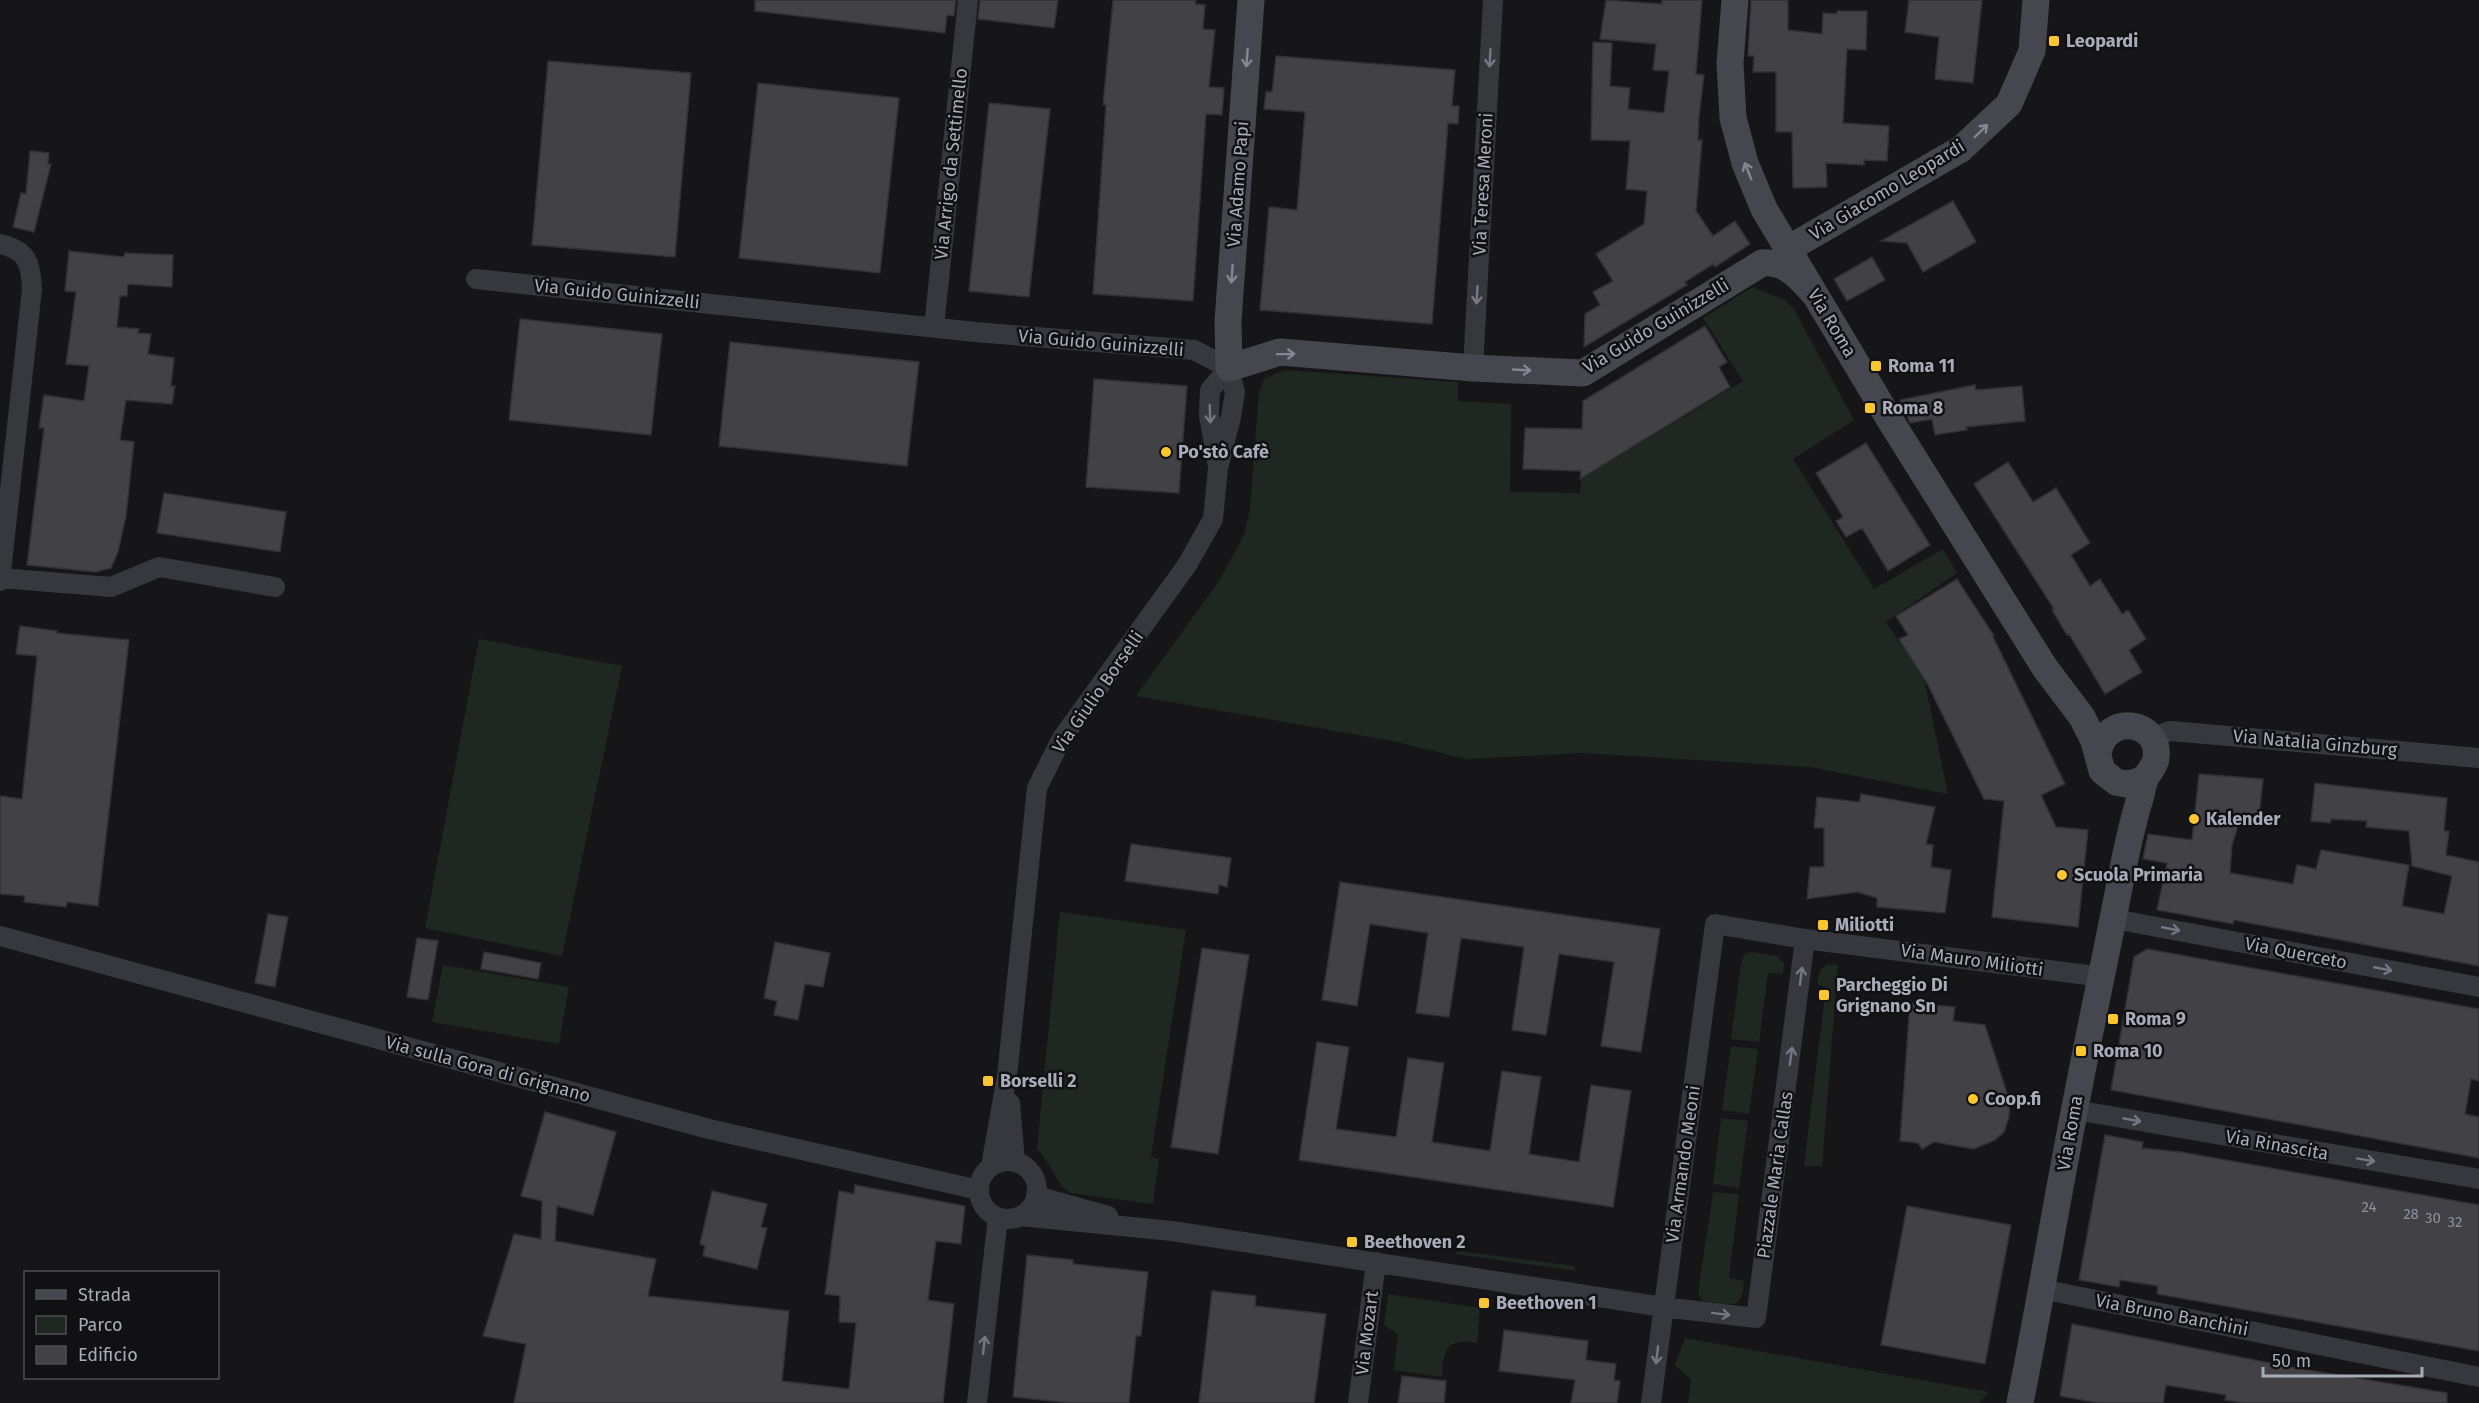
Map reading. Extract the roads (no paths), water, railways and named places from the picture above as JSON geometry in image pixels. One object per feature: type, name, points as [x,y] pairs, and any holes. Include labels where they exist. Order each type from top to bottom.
[{"type":"street","name":"Via Arrigo da Settimello","points":[[933,327],[968,0]]},
{"type":"street","name":"Via Adamo Papi","points":[[1229,368],[1228,321],[1251,0]]},
{"type":"street","name":"Via Teresa Meroni","points":[[1473,368],[1493,0]]},
{"type":"street","name":"Via Roma","points":[[1735,0],[1730,63],[1733,118],[1745,163],[1764,209],[1890,420],[2045,668],[2076,708],[2088,728],[2102,771],[2116,782],[2124,812],[2124,863]]},
{"type":"street","name":"Via Giacomo Leopardi","points":[[1788,249],[1961,149],[2009,104],[2032,51],[2036,0]]},
{"type":"street","points":[[1762,263],[1770,254],[1773,244],[1764,209]]},
{"type":"street","points":[[0,244],[21,252],[31,273],[33,289],[0,579],[111,587],[159,567],[275,588]]},
{"type":"street","points":[[1762,263],[1772,262],[1788,268],[1816,296]]},
{"type":"street","name":"Via Guido Guinizzelli","points":[[476,279],[933,327],[1194,350],[1229,368],[1280,352],[1473,368],[1583,373],[1762,263]]},
{"type":"street","name":"Via Giulio Borselli","points":[[991,1166],[1007,1076],[1037,788],[1062,738],[1187,565],[1213,519],[1218,468],[1209,415],[1210,390],[1229,368]]},
{"type":"street","name":"Via Roma","points":[[2020,1402],[2074,1110],[2103,977],[2124,863],[2146,777],[2152,770],[2157,754],[2146,732],[2133,726],[2118,727],[2098,721],[2076,708]]},
{"type":"street","points":[[2098,754],[2101,740],[2118,727]]},
{"type":"street","name":"Via Natalia Ginzburg","points":[[2151,738],[2163,732],[2175,731],[2479,758]]},
{"type":"street","points":[[2116,782],[2126,784],[2146,777]]},
{"type":"street","name":"Via Querceto","points":[[2114,919],[2479,987]]},
{"type":"street","name":"Via Mauro Miliotti","points":[[1714,924],[1805,939],[2103,977]]},
{"type":"street","name":"Via Armando Meoni","points":[[1651,1403],[1714,924]]},
{"type":"street","name":"Via sulla Gora di Grignano","points":[[0,936],[709,1129],[979,1190]]},
{"type":"street","name":"Piazzale Maria Callas","points":[[1663,1307],[1756,1318],[1805,939]]},
{"type":"street","name":"Via Giulio Borselli","points":[[1007,1076],[1015,1162]]},
{"type":"street","name":"Via Rinascita","points":[[2074,1110],[2479,1179]]},
{"type":"street","points":[[1020,1216],[1028,1210],[1036,1196],[1034,1177],[1028,1169],[1015,1162],[1005,1161],[991,1166],[982,1177],[979,1190],[981,1200],[987,1210],[998,1217],[1008,1219],[1020,1216],[1071,1223],[1155,1228],[1663,1307]]},
{"type":"street","points":[[1036,1196],[1155,1228]]},
{"type":"street","points":[[977,1403],[998,1217]]},
{"type":"street","name":"Via Mozart","points":[[1359,1403],[1376,1262]]},
{"type":"street","name":"Via Bruno Banchini","points":[[2042,1289],[2479,1377]]},
{"type":"place","name":"Leopardi","points":[[2054,41]]},
{"type":"place","name":"Roma 11","points":[[1876,366]]},
{"type":"place","name":"Roma 8","points":[[1870,408]]},
{"type":"place","name":"Po'stò Cafè","points":[[1166,452]]},
{"type":"place","name":"Kalender","points":[[2194,819]]},
{"type":"place","name":"Scuola Primaria","points":[[2062,875]]},
{"type":"place","name":"Miliotti","points":[[1823,925]]},
{"type":"place","name":"Parcheggio Di Grignano Sn","points":[[1824,995]]},
{"type":"place","name":"Roma 9","points":[[2113,1019]]},
{"type":"place","name":"Roma 10","points":[[2081,1051]]},
{"type":"place","name":"Borselli 2","points":[[988,1081]]},
{"type":"place","name":"Coop.fi","points":[[1973,1099]]},
{"type":"place","name":"Beethoven 2","points":[[1352,1242]]},
{"type":"place","name":"Beethoven 1","points":[[1484,1303]]}]
